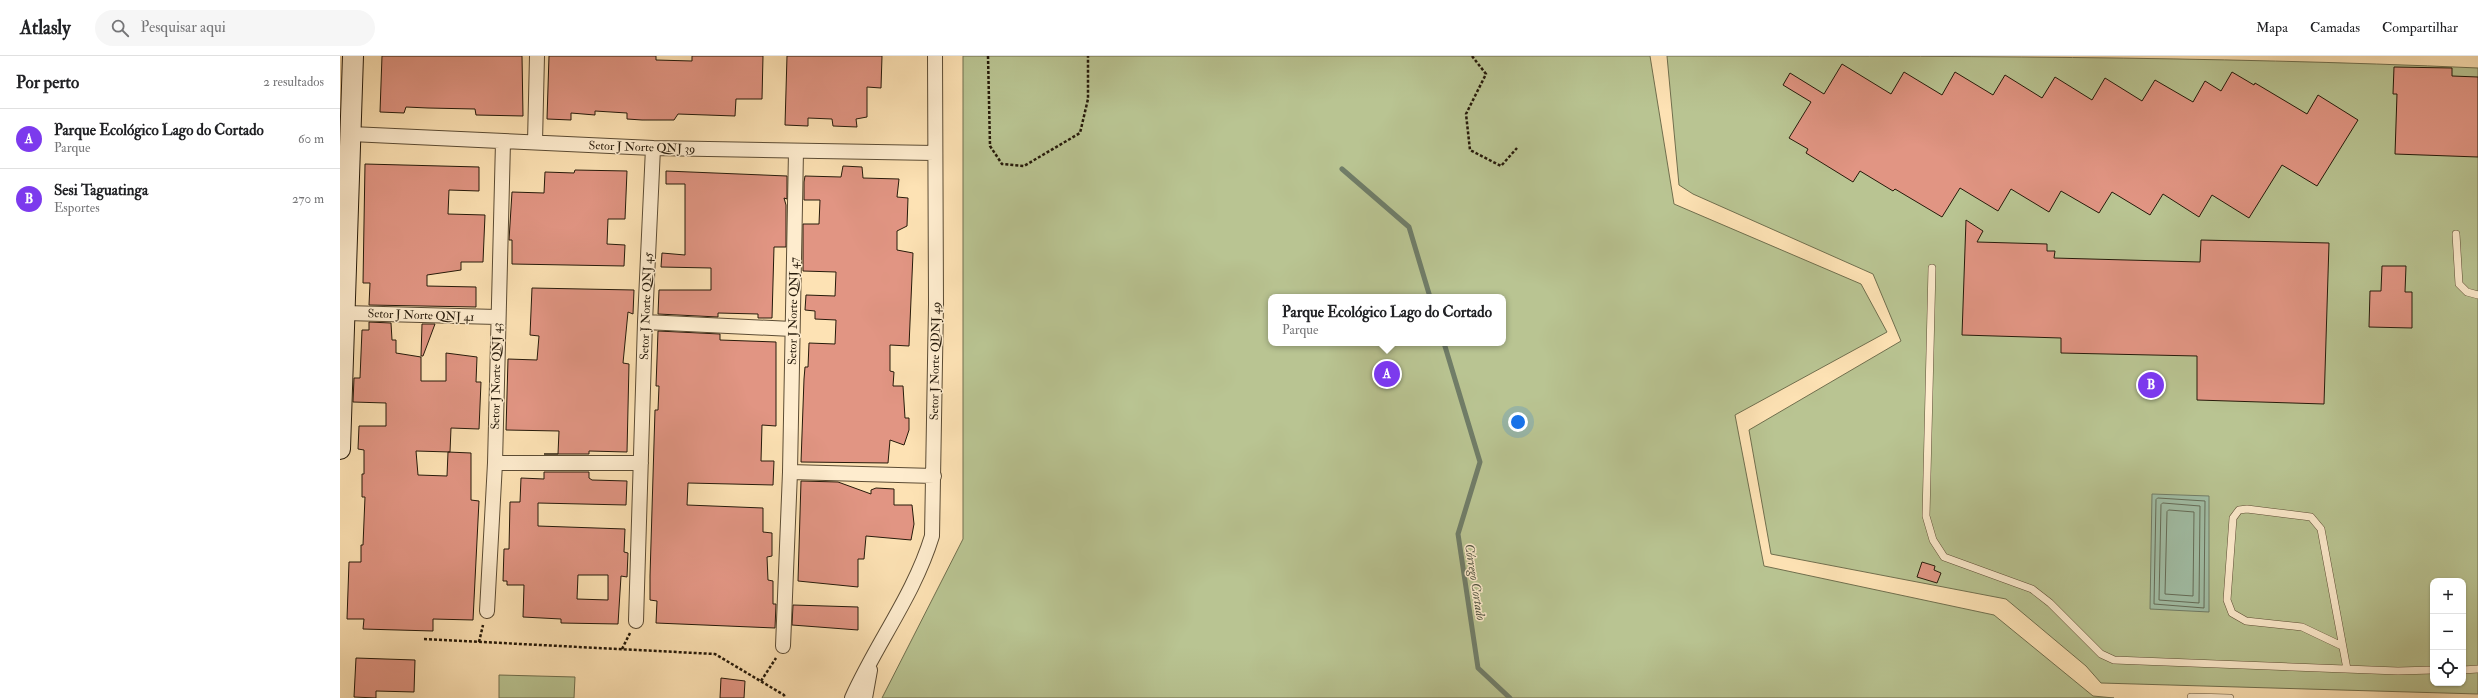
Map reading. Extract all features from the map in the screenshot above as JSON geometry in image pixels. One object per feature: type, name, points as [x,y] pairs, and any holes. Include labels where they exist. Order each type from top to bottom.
[{"type":"street","points":[[340,449],[353,56]]},
{"type":"street","points":[[535,142],[537,56]]},
{"type":"street","name":"Setor J Norte QDNJ 49","points":[[874,652],[907,598],[925,557],[932,536],[936,304],[934,153],[935,56]]},
{"type":"street","name":"Setor J Norte QNJ 39","points":[[351,134],[653,148],[934,153]]},
{"type":"street","name":"Setor J Norte QNJ 43","points":[[486,610],[495,463],[497,317],[503,142]]},
{"type":"street","name":"Setor J Norte QNJ 45","points":[[636,621],[645,322],[653,148]]},
{"type":"street","name":"Setor J Norte QNJ 47","points":[[783,646],[790,472],[796,151]]},
{"type":"street","name":"Setor J Norte QNJ 41","points":[[344,302],[497,317]]},
{"type":"street","points":[[645,322],[792,329]]},
{"type":"street","points":[[495,463],[641,463]]},
{"type":"street","points":[[790,472],[934,476]]},
{"type":"street","points":[[852,698],[874,652]]},
{"type":"street","points":[[865,698],[874,652]]},
{"type":"lane","points":[[2456,234],[2459,284],[2467,292],[2478,295]]},
{"type":"lane","points":[[1932,268],[1926,516],[1933,540],[1944,557],[2032,589],[2050,603],[2101,654],[2114,660],[2347,669],[2430,670]]},
{"type":"lane","points":[[2342,646],[2302,627],[2246,621],[2232,613],[2227,600],[2233,518],[2239,510],[2247,509],[2311,517],[2316,521],[2321,529],[2347,669]]},
{"type":"lane","points":[[2466,670],[2478,669]]},
{"type":"lane","points":[[2191,697],[2230,698]]},
{"type":"path","points":[[988,56],[990,146],[1002,164],[1024,166],[1080,133],[1088,99],[1088,56]]},
{"type":"path","points":[[1472,56],[1486,74],[1466,114],[1470,150],[1501,166],[1517,148]]},
{"type":"path","points":[[424,640],[715,654],[784,694],[785,698]]},
{"type":"path","points":[[762,681],[783,646]]},
{"type":"shaded area","points":[[963,56],[1650,56],[1674,204],[1861,284],[1887,332],[1735,415],[1764,566],[1994,615],[2093,696],[2114,698],[882,698],[963,539]]},
{"type":"shaded area","points":[[1667,56],[2174,59],[2478,68],[2478,694],[2101,683],[2086,666],[2006,599],[1771,554],[1749,430],[1901,341],[1873,274],[1693,194],[1679,185]]},
{"type":"shaded area","points":[[499,675],[575,677],[574,698],[499,698]]},
{"type":"water","points":[[2152,494],[2209,496],[2209,612],[2150,609]]},
{"type":"building","points":[[382,56],[522,56],[523,116],[476,115],[475,109],[406,107],[404,113],[380,112]]},
{"type":"building","points":[[549,56],[656,56],[656,60],[692,61],[692,56],[763,56],[762,99],[736,99],[735,116],[678,114],[674,120],[642,120],[627,119],[627,113],[595,111],[595,115],[571,113],[571,120],[547,119]]},
{"type":"building","points":[[787,56],[882,56],[881,88],[867,87],[867,117],[856,119],[857,127],[833,126],[832,119],[808,118],[808,126],[785,125]]},
{"type":"building","points":[[1842,64],[1891,94],[1904,72],[1942,95],[1955,72],[1993,95],[2005,75],[2042,98],[2055,77],[2092,100],[2105,78],[2142,101],[2155,80],[2193,102],[2205,81],[2221,91],[2232,72],[2254,85],[2255,83],[2307,114],[2318,95],[2358,120],[2317,186],[2282,165],[2249,218],[2212,195],[2199,217],[2163,194],[2150,215],[2112,192],[2099,213],[2061,191],[2049,212],[2011,189],[1998,211],[1960,188],[1942,217],[1895,189],[1893,191],[1860,171],[1853,182],[1806,153],[1808,149],[1789,138],[1811,102],[1783,85],[1790,73],[1824,94]]},
{"type":"building","points":[[2394,67],[2452,68],[2452,76],[2478,77],[2478,157],[2395,154],[2397,94],[2393,94]]},
{"type":"building","points":[[365,164],[479,167],[479,191],[449,190],[448,214],[485,215],[483,262],[461,262],[461,270],[427,275],[427,286],[476,287],[476,307],[369,305],[370,283],[363,283]]},
{"type":"building","points":[[843,166],[862,167],[863,178],[899,179],[897,197],[908,198],[907,226],[897,231],[897,250],[913,253],[909,346],[890,345],[890,371],[894,372],[893,386],[903,386],[905,418],[909,418],[909,430],[904,445],[890,440],[888,463],[801,462],[804,379],[805,367],[808,367],[809,343],[835,344],[836,320],[815,319],[815,311],[805,310],[806,295],[835,296],[836,272],[803,271],[803,224],[819,224],[820,200],[804,200],[804,182],[805,176],[841,177]]},
{"type":"building","points":[[575,170],[627,171],[625,219],[608,219],[607,244],[625,245],[624,266],[512,264],[512,240],[509,240],[512,192],[544,193],[545,172],[574,173]]},
{"type":"building","points":[[666,171],[787,176],[787,199],[784,198],[786,205],[786,247],[774,247],[772,318],[758,318],[758,314],[718,313],[718,317],[658,314],[659,290],[711,290],[711,268],[661,267],[662,253],[685,255],[685,184],[666,184]]},
{"type":"building","points":[[1966,220],[1983,231],[1977,242],[2047,244],[2047,251],[2055,251],[2054,258],[2200,262],[2201,240],[2329,243],[2324,404],[2197,400],[2197,356],[2061,353],[2061,338],[1962,335]]},
{"type":"building","points":[[2382,266],[2406,266],[2405,292],[2412,292],[2412,328],[2369,327],[2370,291],[2381,291]]},
{"type":"building","points":[[532,288],[634,290],[633,314],[628,312],[623,363],[629,364],[627,452],[589,451],[589,454],[558,454],[559,431],[506,430],[508,359],[537,360],[539,336],[530,335]]},
{"type":"building","points":[[369,322],[391,323],[392,340],[396,340],[396,353],[421,357],[421,381],[446,381],[446,353],[477,357],[476,382],[481,382],[479,429],[451,428],[450,452],[416,451],[418,475],[447,476],[448,452],[471,453],[471,500],[479,501],[473,620],[433,619],[433,631],[363,629],[364,619],[347,619],[349,562],[361,562],[361,545],[363,545],[365,497],[362,497],[362,474],[364,474],[364,450],[358,449],[359,426],[386,426],[386,403],[353,402],[354,378],[360,378],[362,330],[369,330]]},
{"type":"building","points":[[422,324],[435,324],[423,356],[421,356]]},
{"type":"building","points":[[658,331],[720,334],[720,340],[776,342],[776,426],[762,425],[761,461],[774,461],[773,485],[688,483],[687,505],[763,508],[763,532],[772,533],[772,556],[767,557],[768,580],[773,581],[773,604],[776,604],[775,628],[656,623],[657,601],[650,600],[650,576],[655,410],[658,410],[659,386],[656,386]]},
{"type":"building","points":[[544,472],[589,472],[589,478],[592,480],[627,481],[626,505],[538,503],[538,526],[625,529],[624,552],[628,553],[627,577],[621,576],[618,624],[561,623],[561,619],[523,617],[524,585],[507,585],[507,581],[503,581],[504,549],[509,549],[510,502],[520,502],[521,478],[544,479]],"holes":[[[578,575],[608,575],[608,600],[577,599]]]},
{"type":"building","points":[[801,481],[838,482],[871,494],[871,490],[876,488],[894,489],[894,505],[912,505],[914,524],[911,540],[866,536],[864,559],[858,559],[858,587],[798,581]]},
{"type":"building","points":[[1922,562],[1935,566],[1934,570],[1941,573],[1937,583],[1917,577]]},
{"type":"building","points":[[793,605],[858,607],[858,630],[792,625]]},
{"type":"building","points":[[356,658],[415,660],[414,692],[376,691],[376,698],[354,697]]},
{"type":"building","points":[[721,678],[745,681],[744,698],[720,698]]},
{"type":"waterway","name":"Córrego Cortado","points":[[1342,169],[1409,227],[1429,294]]},
{"type":"waterway","name":"Córrego Cortado","points":[[1445,346],[1480,462],[1458,534],[1478,668],[1510,698]]},
{"type":"place","name":"Parque Ecológico Lago do Cortado","points":[[1387,374]]},
{"type":"place","name":"Sesi Taguatinga","points":[[2151,385]]}]
